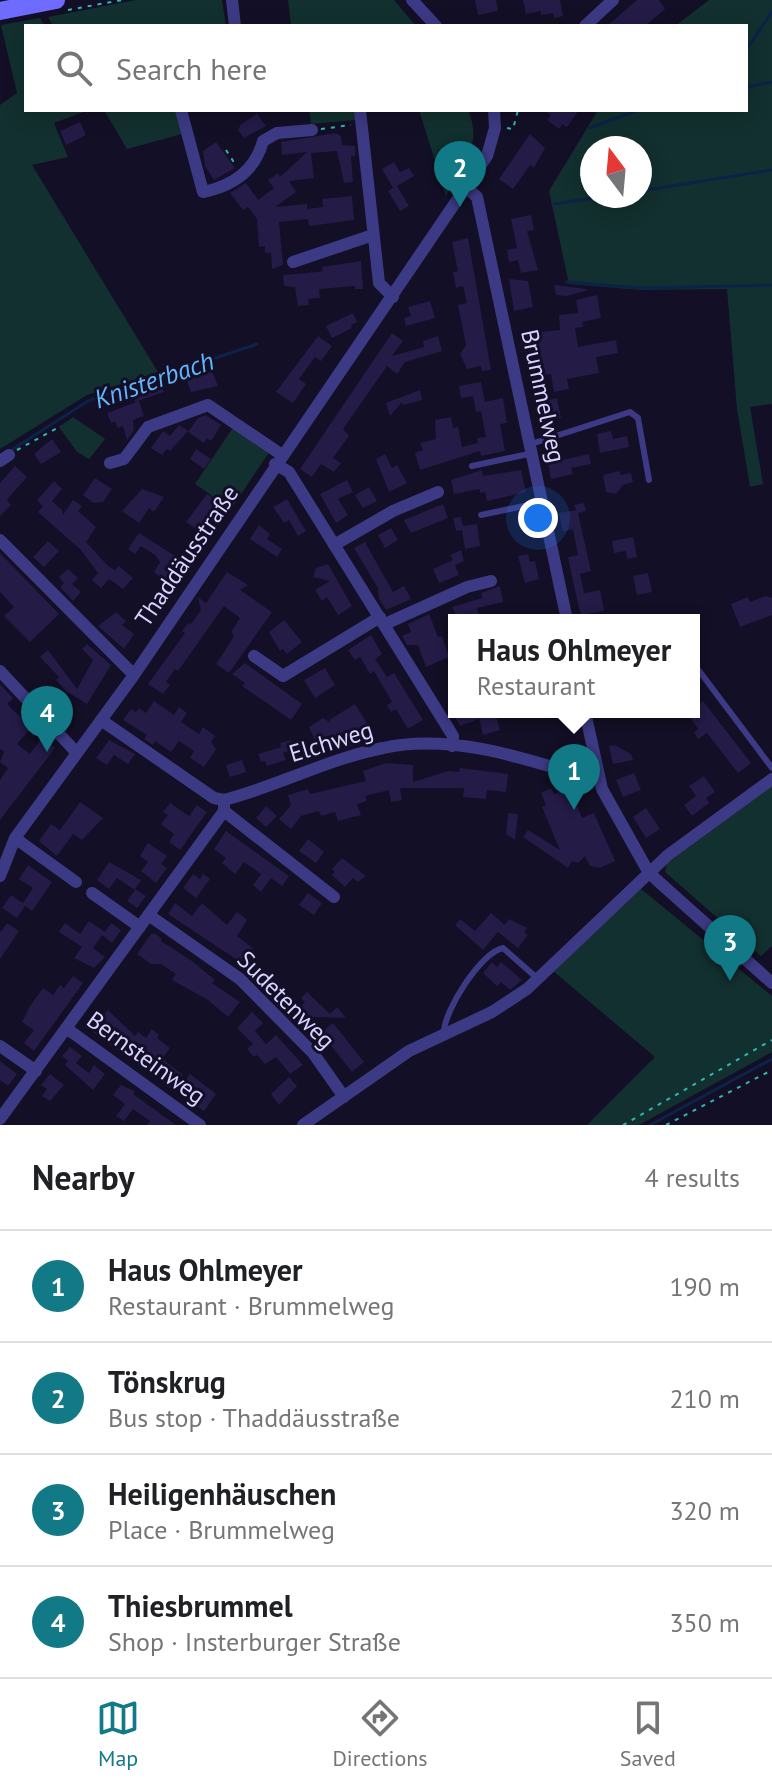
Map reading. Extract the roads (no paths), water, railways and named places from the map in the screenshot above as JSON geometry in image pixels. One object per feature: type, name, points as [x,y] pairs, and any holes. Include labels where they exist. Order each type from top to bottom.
[{"type":"main road","points":[[0,11],[56,0]]},
{"type":"street","points":[[232,0],[235,24]]},
{"type":"street","points":[[413,0],[434,24]]},
{"type":"street","points":[[587,24],[613,0]]},
{"type":"street","points":[[182,112],[203,192],[222,188],[257,163],[263,141],[277,133],[312,130]]},
{"type":"street","points":[[360,112],[379,283],[393,297]]},
{"type":"street","name":"Thaddäusstraße","points":[[1,874],[15,838],[134,675],[487,156],[498,112]]},
{"type":"street","name":"Brummelweg","points":[[466,187],[477,197],[566,614]]},
{"type":"street","points":[[293,262],[373,235]]},
{"type":"street","points":[[110,463],[124,459],[148,427],[208,405],[279,459],[453,736],[452,746]]},
{"type":"street","points":[[334,545],[393,511],[438,492]]},
{"type":"street","points":[[0,540],[134,675]]},
{"type":"street","points":[[254,656],[283,676],[382,620],[467,587],[491,581]]},
{"type":"street","points":[[0,671],[77,753]]},
{"type":"street","points":[[586,718],[599,776],[615,816],[649,873],[772,983]]},
{"type":"street","points":[[101,720],[214,798],[334,897]]},
{"type":"street","name":"Elchweg","points":[[224,806],[387,747],[452,746],[489,750],[588,778],[599,776]]},
{"type":"street","points":[[303,1125],[409,1051],[492,1012],[537,978],[649,873],[772,779]]},
{"type":"street","points":[[0,1119],[150,916],[224,806]]},
{"type":"street","points":[[15,838],[76,882]]},
{"type":"street","points":[[92,893],[140,927]]},
{"type":"street","name":"Sudetenweg","points":[[150,916],[240,979],[313,1053],[344,1097]]},
{"type":"street","name":"Bernsteinweg","points":[[66,1028],[200,1125]]},
{"type":"street","points":[[0,1046],[36,1071]]},
{"type":"lane","points":[[472,466],[630,412],[638,418],[649,480]]},
{"type":"lane","points":[[481,515],[543,502]]},
{"type":"lane","points":[[700,672],[772,768]]},
{"type":"lane","points":[[444,1033],[444,1025],[461,991],[491,953],[503,948],[537,978]]},
{"type":"waterway","points":[[748,47],[772,12]]},
{"type":"waterway","points":[[748,87],[772,82]]},
{"type":"waterway","points":[[589,128],[633,112]]},
{"type":"waterway","points":[[652,189],[772,170]]},
{"type":"waterway","points":[[554,204],[580,200]]},
{"type":"waterway","name":"Knisterbach","points":[[566,282],[642,288],[772,285]]},
{"type":"waterway","name":"Knisterbach","points":[[13,449],[88,401],[257,344]]},
{"type":"waterway","points":[[650,1125],[772,1059]]},
{"type":"place","name":"Tönskrug","points":[[460,207]]},
{"type":"place","name":"Thiesbrummel","points":[[47,752]]},
{"type":"place","name":"Haus Ohlmeyer","points":[[574,810]]},
{"type":"place","name":"Heiligenhäuschen","points":[[730,981]]}]
